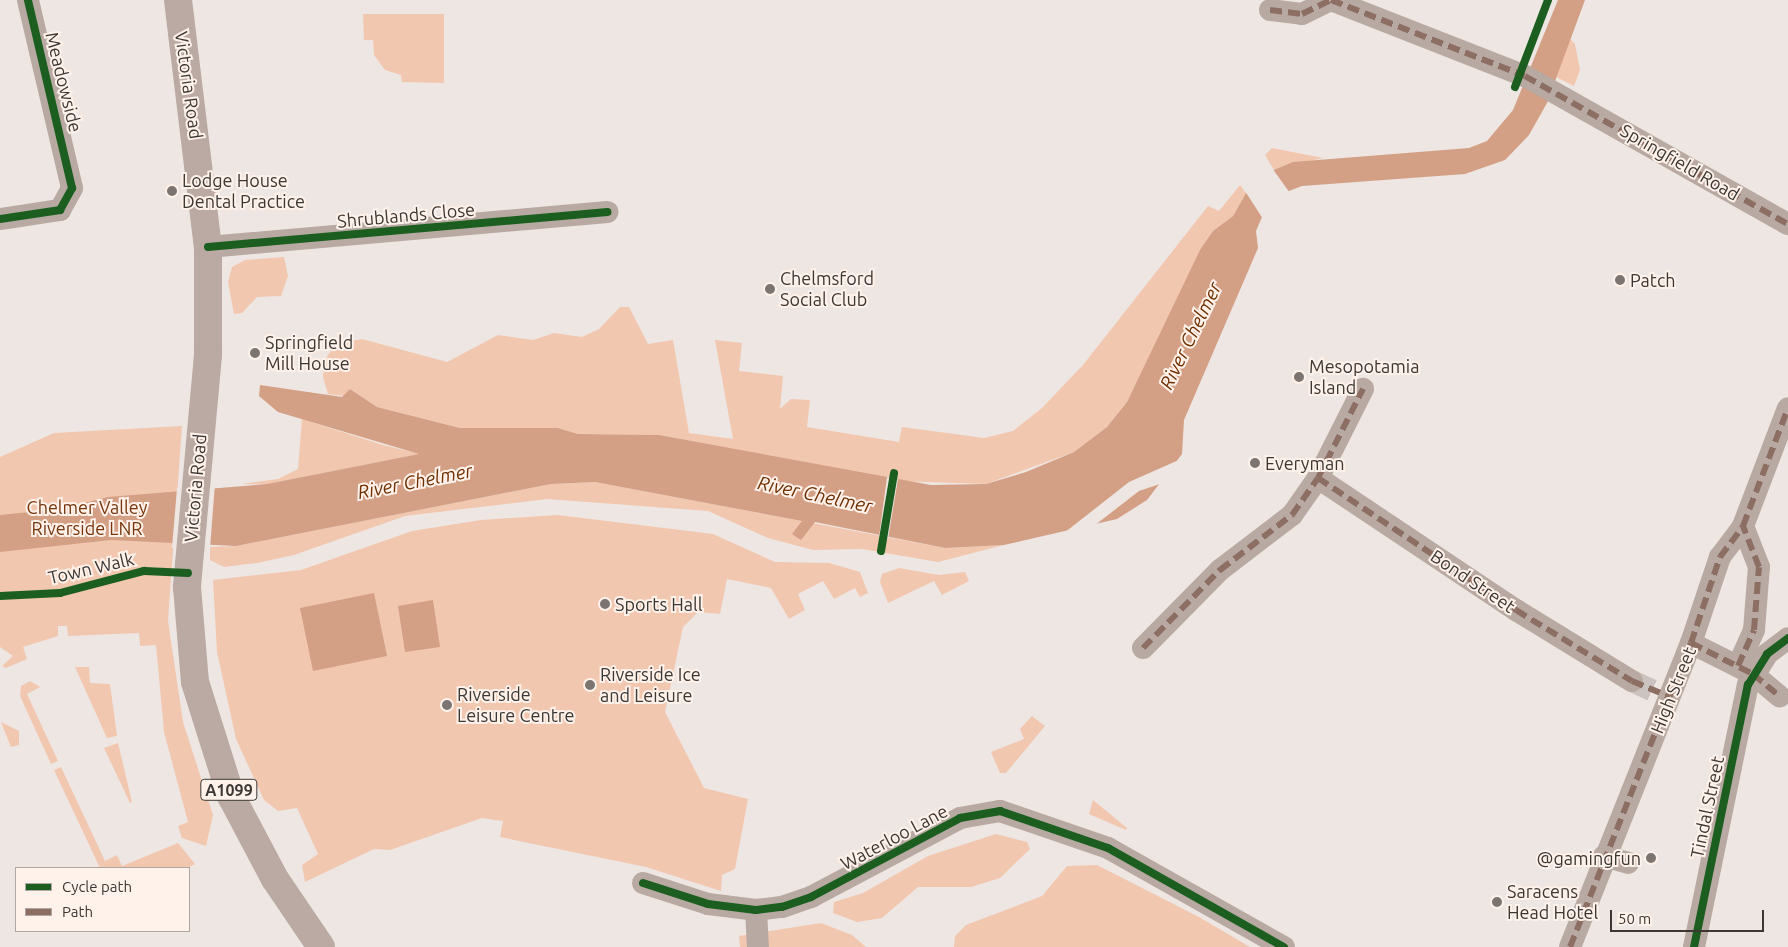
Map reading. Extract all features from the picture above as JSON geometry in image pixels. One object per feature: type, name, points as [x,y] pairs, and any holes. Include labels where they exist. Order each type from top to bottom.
[{"type":"main road","name":"Victoria Road","points":[[178,0],[208,247],[208,355],[188,562],[195,682],[216,759],[249,834],[321,947]]},
{"type":"street","name":"Meadowside","points":[[0,219],[60,210],[72,188],[72,172],[28,0]]},
{"type":"street","name":"Springfield Road","points":[[1270,10],[1302,14],[1331,0],[1525,76],[1788,224]]},
{"type":"street","name":"Shrublands Close","points":[[208,247],[607,212]]},
{"type":"street","points":[[1142,648],[1220,570],[1292,514],[1318,478],[1363,389]]},
{"type":"street","name":"High Street","points":[[1570,947],[1663,695],[1691,643],[1720,557],[1743,526],[1788,408]]},
{"type":"street","name":"Bond Street","points":[[1318,478],[1516,610],[1632,680]]},
{"type":"street","points":[[1743,526],[1759,567],[1754,630],[1745,670]]},
{"type":"street","points":[[1745,670],[1788,638]]},
{"type":"street","points":[[1691,643],[1745,670],[1780,697]]},
{"type":"street","name":"Tindal Street","points":[[1694,947],[1745,670]]},
{"type":"street","name":"Waterloo Lane","points":[[643,883],[708,904],[756,910],[810,897],[960,818],[1000,811],[1108,848],[1284,947]]},
{"type":"street","points":[[1604,856],[1628,863]]},
{"type":"street","points":[[756,910],[758,947]]},
{"type":"green space","points":[[363,14],[444,14],[444,83],[402,82],[401,75],[385,70],[374,55],[373,40],[364,40]]},
{"type":"green space","points":[[1570,39],[1575,44],[1580,70],[1574,86],[1556,77]]},
{"type":"green space","points":[[1272,148],[1323,158],[1274,170],[1265,155]]},
{"type":"green space","points":[[1240,185],[1246,193],[1233,216],[1213,231],[1127,402],[1107,427],[1074,452],[986,484],[897,481],[659,435],[578,434],[558,428],[460,428],[377,407],[350,389],[345,396],[328,394],[323,377],[325,360],[335,344],[362,339],[447,362],[498,335],[533,340],[554,333],[582,337],[599,329],[620,307],[629,307],[648,344],[673,340],[689,433],[733,439],[715,340],[742,343],[739,371],[783,376],[780,409],[791,399],[810,400],[807,427],[899,442],[902,427],[984,438],[1013,431],[1042,408],[1083,365],[1208,206],[1219,211]]},
{"type":"green space","points":[[284,257],[288,276],[281,296],[257,297],[242,313],[234,314],[228,282],[232,267],[245,260]]},
{"type":"green space","points":[[302,419],[383,445],[420,454],[267,484],[241,484],[278,479],[298,469]]},
{"type":"green space","name":"Chelmer Valley Riverside LNR","points":[[182,426],[168,621],[183,722],[213,815],[206,846],[182,838],[178,826],[188,822],[164,732],[156,645],[140,646],[139,633],[68,636],[67,626],[58,626],[58,636],[23,647],[27,659],[6,668],[2,666],[13,656],[0,647],[0,457],[54,433]]},
{"type":"green space","points":[[595,482],[945,548],[1004,545],[938,562],[862,549],[813,550],[768,538],[708,511],[547,499],[405,516],[294,555],[257,563],[224,567],[210,560],[210,547],[236,546],[551,484]]},
{"type":"green space","name":"Riverside Leisure Centre","points":[[558,515],[713,534],[775,562],[829,563],[860,572],[868,593],[860,597],[855,588],[834,599],[823,581],[798,594],[805,610],[789,619],[771,588],[727,579],[720,614],[698,612],[683,627],[665,712],[704,788],[748,799],[735,869],[722,875],[721,891],[646,867],[500,837],[503,821],[482,818],[390,850],[374,849],[305,882],[302,865],[318,854],[297,808],[278,811],[264,800],[236,739],[217,652],[213,580],[301,570],[412,531],[481,520]]},
{"type":"green space","points":[[899,568],[939,575],[965,572],[969,581],[942,595],[934,581],[888,603],[880,582],[882,574]]},
{"type":"green space","points":[[75,667],[89,667],[90,683],[110,684],[117,736],[107,738]]},
{"type":"green space","points":[[30,681],[40,687],[27,694],[58,761],[51,764],[20,696],[21,686]]},
{"type":"green space","points":[[1032,716],[1045,726],[1006,773],[1000,773],[991,752],[1024,739],[1020,729]]},
{"type":"green space","points":[[1,722],[19,731],[19,745],[11,747]]},
{"type":"green space","points":[[118,743],[132,802],[130,803],[104,748]]},
{"type":"green space","points":[[61,767],[105,861],[117,855],[122,866],[178,843],[195,864],[189,867],[100,867],[54,770]]},
{"type":"green space","points":[[1093,800],[1127,828],[1126,830],[1089,814]]},
{"type":"green space","points":[[996,834],[1027,842],[1030,849],[1000,878],[971,887],[918,887],[882,918],[857,922],[833,913],[834,902],[863,893],[928,856]]},
{"type":"green space","points":[[1097,865],[1199,917],[1250,947],[954,947],[955,936],[966,925],[1042,896],[1067,866]]},
{"type":"green space","points":[[821,923],[852,935],[866,947],[740,947],[739,936]]},
{"type":"water","name":"River Chelmer","points":[[1558,0],[1585,0],[1547,103],[1529,135],[1505,160],[1465,174],[1302,186],[1289,191],[1262,217],[1256,231],[1258,248],[1184,420],[1182,454],[1147,500],[1117,519],[1004,545],[945,548],[815,522],[801,540],[792,534],[802,521],[595,482],[551,484],[236,546],[111,540],[0,552],[0,515],[60,509],[108,497],[267,484],[419,454],[278,412],[259,396],[260,385],[342,397],[350,389],[377,407],[460,428],[558,428],[578,434],[659,435],[931,485],[986,484],[1026,472],[1074,452],[1107,427],[1127,402],[1200,250],[1213,231],[1233,216],[1246,193],[1274,170],[1293,162],[1469,148],[1487,141],[1513,110]]},
{"type":"water","points":[[374,593],[387,656],[313,671],[300,608]]},
{"type":"water","points":[[433,600],[440,647],[405,652],[398,606]]},
{"type":"pier","points":[[1272,168],[1290,193],[1263,219],[1245,191]]},
{"type":"pier","points":[[1181,459],[1166,482],[1139,491],[1090,529],[1064,533],[1129,482]]},
{"type":"pier","points":[[887,477],[898,479],[888,539],[879,537]]},
{"type":"pier","points":[[215,483],[210,549],[172,548],[177,488]]},
{"type":"tunnel","points":[[1632,681],[1656,692]]},
{"type":"marked path","points":[[1331,0],[1525,76],[1788,224]]},
{"type":"marked path","points":[[1270,10],[1302,14],[1331,0]]},
{"type":"marked path","points":[[1143,648],[1220,570],[1292,515],[1318,478],[1363,389]]},
{"type":"marked path","points":[[1570,947],[1691,643],[1720,557],[1743,526],[1788,408]]},
{"type":"marked path","points":[[1318,478],[1516,610],[1632,681],[1670,697]]},
{"type":"marked path","points":[[1738,666],[1754,630],[1759,567],[1743,526]]},
{"type":"marked path","points":[[1691,643],[1753,674],[1780,697]]},
{"type":"marked path","points":[[1604,856],[1628,863]]},
{"type":"cycle path","points":[[0,219],[60,210],[72,188],[28,0]]},
{"type":"cycle path","points":[[1515,87],[1548,0]]},
{"type":"cycle path","points":[[208,247],[607,212]]},
{"type":"cycle path","points":[[881,551],[894,473]]},
{"type":"cycle path","name":"Town Walk","points":[[0,596],[60,593],[144,571],[188,573]]},
{"type":"cycle path","points":[[1694,947],[1748,685],[1767,654],[1788,638]]},
{"type":"cycle path","points":[[643,883],[708,904],[756,910],[782,907],[811,897],[960,818],[1000,811],[1108,848],[1284,947]]},
{"type":"place","name":"Lodge House Dental Practice","points":[[172,191]]},
{"type":"place","name":"Patch","points":[[1620,280]]},
{"type":"place","name":"Chelmsford Social Club","points":[[770,289]]},
{"type":"place","name":"Springfield Mill House","points":[[255,353]]},
{"type":"place","name":"Mesopotamia Island","points":[[1299,377]]},
{"type":"place","name":"Everyman","points":[[1255,463]]},
{"type":"place","name":"Sports Hall","points":[[605,604]]},
{"type":"place","name":"Riverside Ice and Leisure","points":[[590,685]]},
{"type":"place","name":"Riverside Leisure Centre","points":[[447,705]]},
{"type":"place","name":"@gamingfun","points":[[1651,858]]},
{"type":"place","name":"Saracens Head Hotel","points":[[1497,902]]}]
